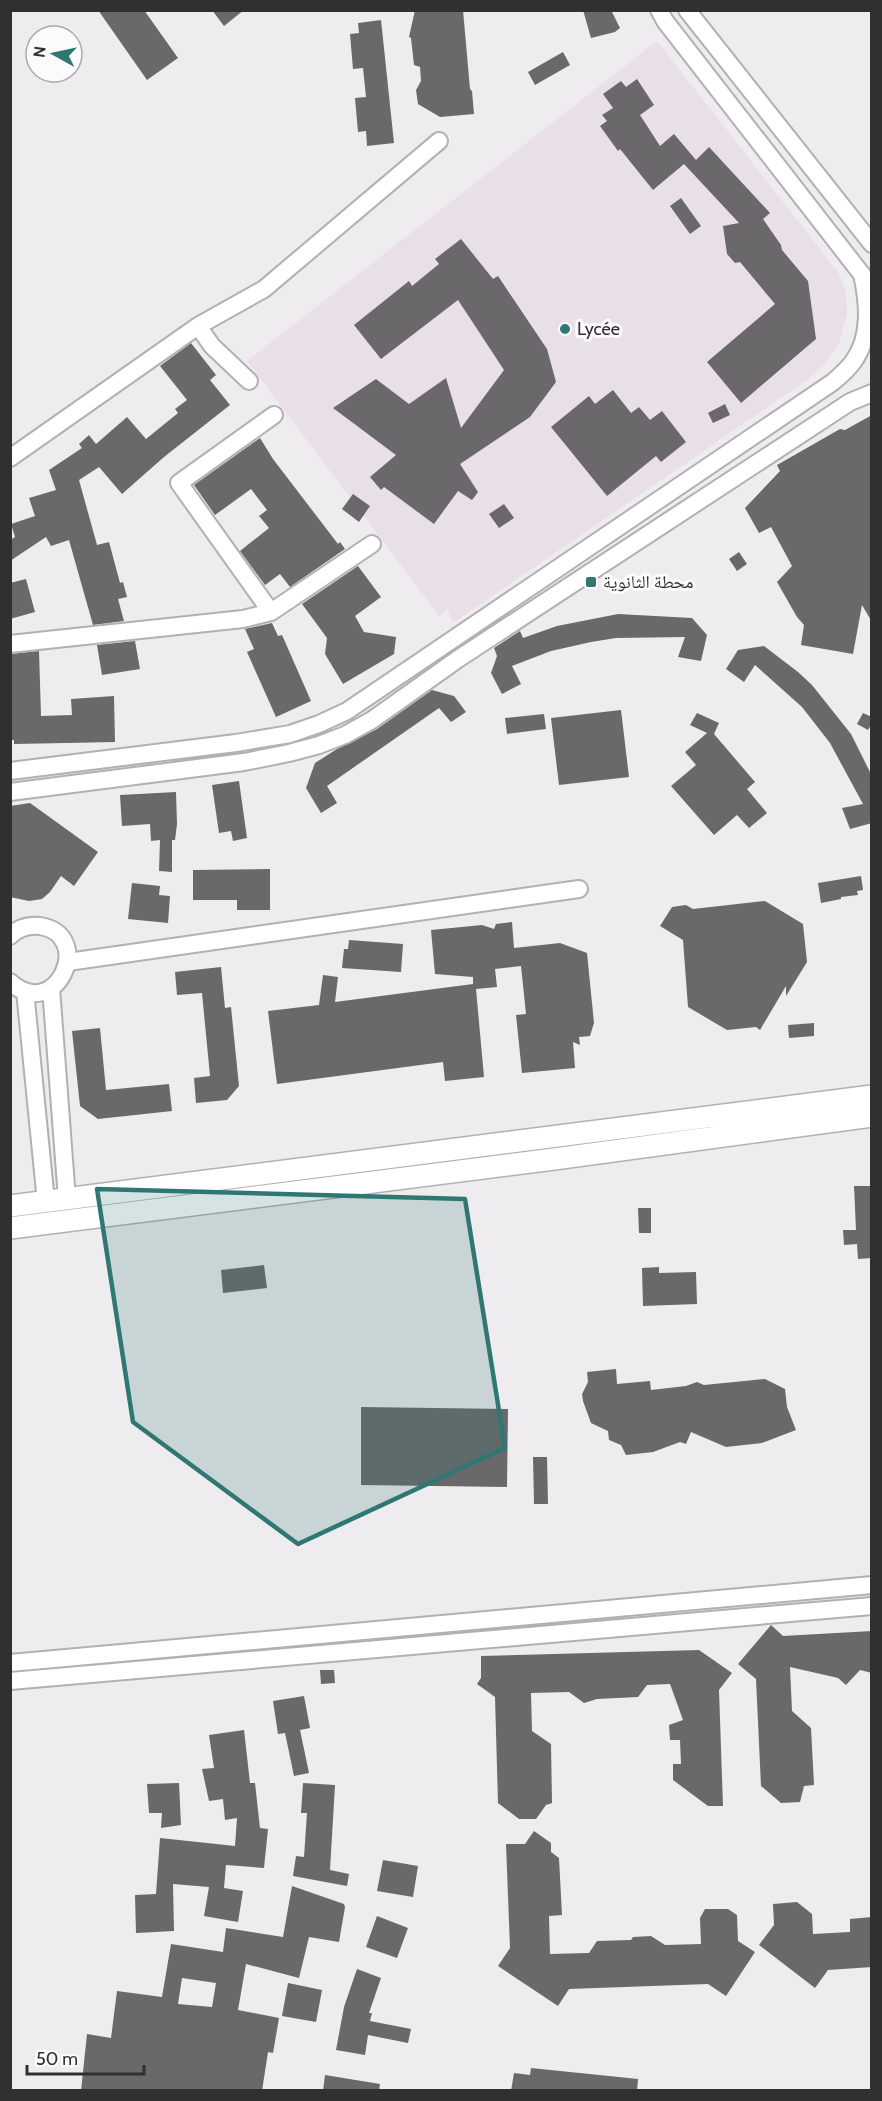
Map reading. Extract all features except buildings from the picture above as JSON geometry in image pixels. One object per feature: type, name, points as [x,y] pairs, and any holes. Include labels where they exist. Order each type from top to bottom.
[{"type":"main road","points":[[10,1206],[872,1096]]},
{"type":"main road","points":[[10,1228],[554,1160],[872,1116]]},
{"type":"street","points":[[659,10],[665,21],[867,280],[868,317],[854,362]]},
{"type":"street","points":[[687,10],[872,244]]},
{"type":"street","points":[[10,458],[198,326],[264,289],[439,141]]},
{"type":"street","points":[[198,326],[212,346],[249,381]]},
{"type":"street","points":[[10,771],[290,734],[347,711],[833,382],[854,362],[872,351]]},
{"type":"street","points":[[10,792],[244,762],[319,745],[345,735],[372,720],[458,659],[840,408],[872,393]]},
{"type":"street","points":[[272,612],[179,483],[274,415]]},
{"type":"street","points":[[10,644],[243,619],[272,612],[372,544]]},
{"type":"street","points":[[68,962],[579,889]]},
{"type":"street","points":[[10,936],[23,927],[34,925],[45,927],[55,932],[67,951],[68,962],[65,973],[51,988],[42,992],[18,987],[46,1202]]},
{"type":"street","points":[[51,988],[68,1199]]},
{"type":"street","points":[[10,1663],[872,1585]]},
{"type":"street","points":[[10,1681],[872,1606]]},
{"type":"highlighted area","points":[[97,1189],[465,1199],[505,1448],[298,1544],[133,1422]]},
{"type":"shaded area","name":"Lycée","points":[[657,41],[838,272],[846,293],[847,315],[839,343],[825,364],[807,380],[453,623],[447,609],[440,617],[247,361]]},
{"type":"place","name":"Lycée","points":[[565,329]]},
{"type":"place","name":"محطة الثانوية","points":[[591,582]]}]
